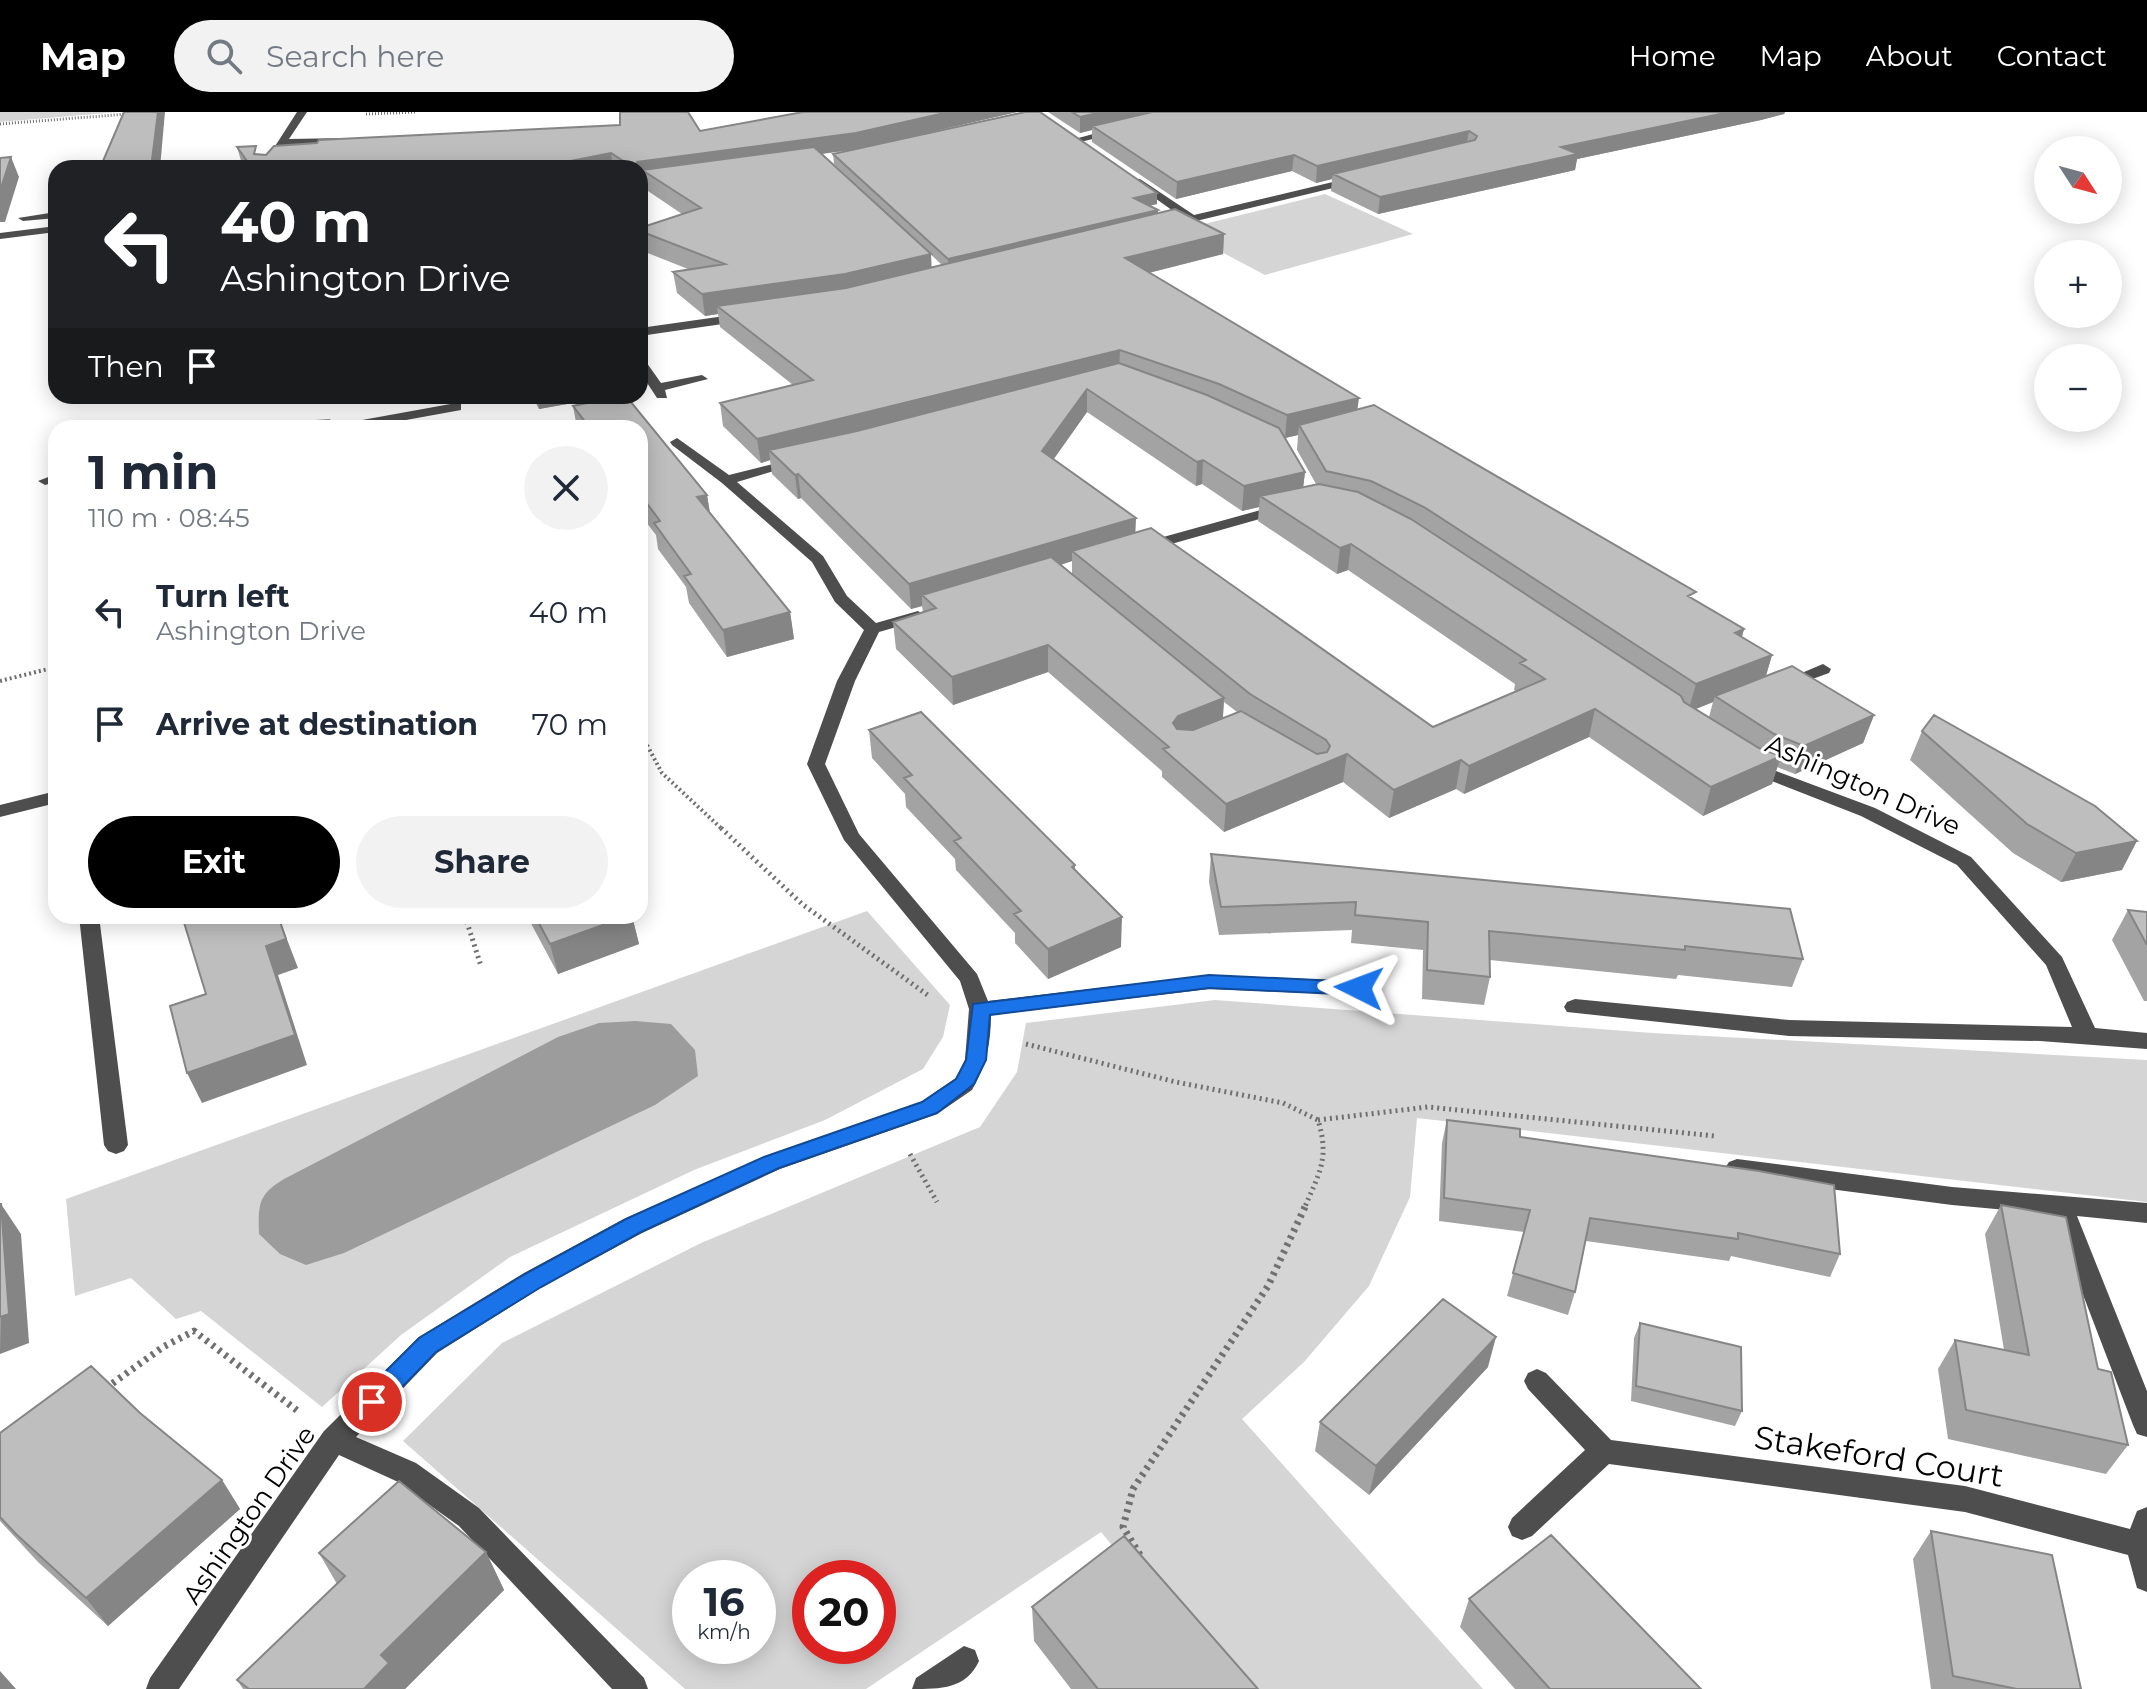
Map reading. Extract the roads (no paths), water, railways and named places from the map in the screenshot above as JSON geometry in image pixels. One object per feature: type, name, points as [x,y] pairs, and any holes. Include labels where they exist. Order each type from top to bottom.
[{"type":"street","points":[[272,160],[302,112]]},
{"type":"street","points":[[1076,140],[1136,126]]},
{"type":"street","points":[[1063,131],[1089,148]]},
{"type":"street","points":[[285,142],[351,141]]},
{"type":"street","points":[[1127,175],[1192,219]]},
{"type":"street","points":[[1161,226],[1369,176]]},
{"type":"street","points":[[23,218],[48,216]]},
{"type":"street","points":[[0,236],[48,230]]},
{"type":"street","points":[[648,331],[758,315]]},
{"type":"street","points":[[648,374],[660,391],[702,379]]},
{"type":"street","points":[[384,420],[456,407],[453,404]]},
{"type":"street","points":[[677,442],[727,480],[818,559],[841,599],[873,629],[934,611]]},
{"type":"street","points":[[727,480],[809,456]]},
{"type":"street","points":[[1125,553],[1277,508],[1303,504]]},
{"type":"street","name":"Ashington Drive","points":[[161,1689],[334,1440],[428,1345],[533,1280],[675,1207],[772,1163],[929,1108],[964,1084],[976,1060],[980,1033],[980,1009],[970,979],[851,836],[816,764],[846,681],[873,629]]},
{"type":"street","points":[[1768,691],[1823,669]]},
{"type":"street","name":"Ashington Drive","points":[[1733,754],[1757,769],[1868,812],[1964,861],[2055,962],[2086,1033]]},
{"type":"street","points":[[0,811],[48,799]]},
{"type":"street","points":[[90,924],[116,1145]]},
{"type":"street","points":[[980,1009],[1209,982],[1359,988]]},
{"type":"street","points":[[1575,1007],[1747,1026],[2086,1033],[2147,1041]]},
{"type":"street","points":[[1720,1166],[1952,1196],[2147,1213]]},
{"type":"street","points":[[2061,1206],[2147,1425]]},
{"type":"street","points":[[1522,1527],[1604,1451],[1537,1381]]},
{"type":"street","points":[[334,1440],[406,1472],[469,1517],[633,1689]]},
{"type":"street","name":"Stakeford Court","points":[[1604,1451],[1965,1499],[2144,1532]]},
{"type":"street","points":[[2144,1532],[2147,1578]]},
{"type":"street","points":[[927,1689],[964,1661]]}]
